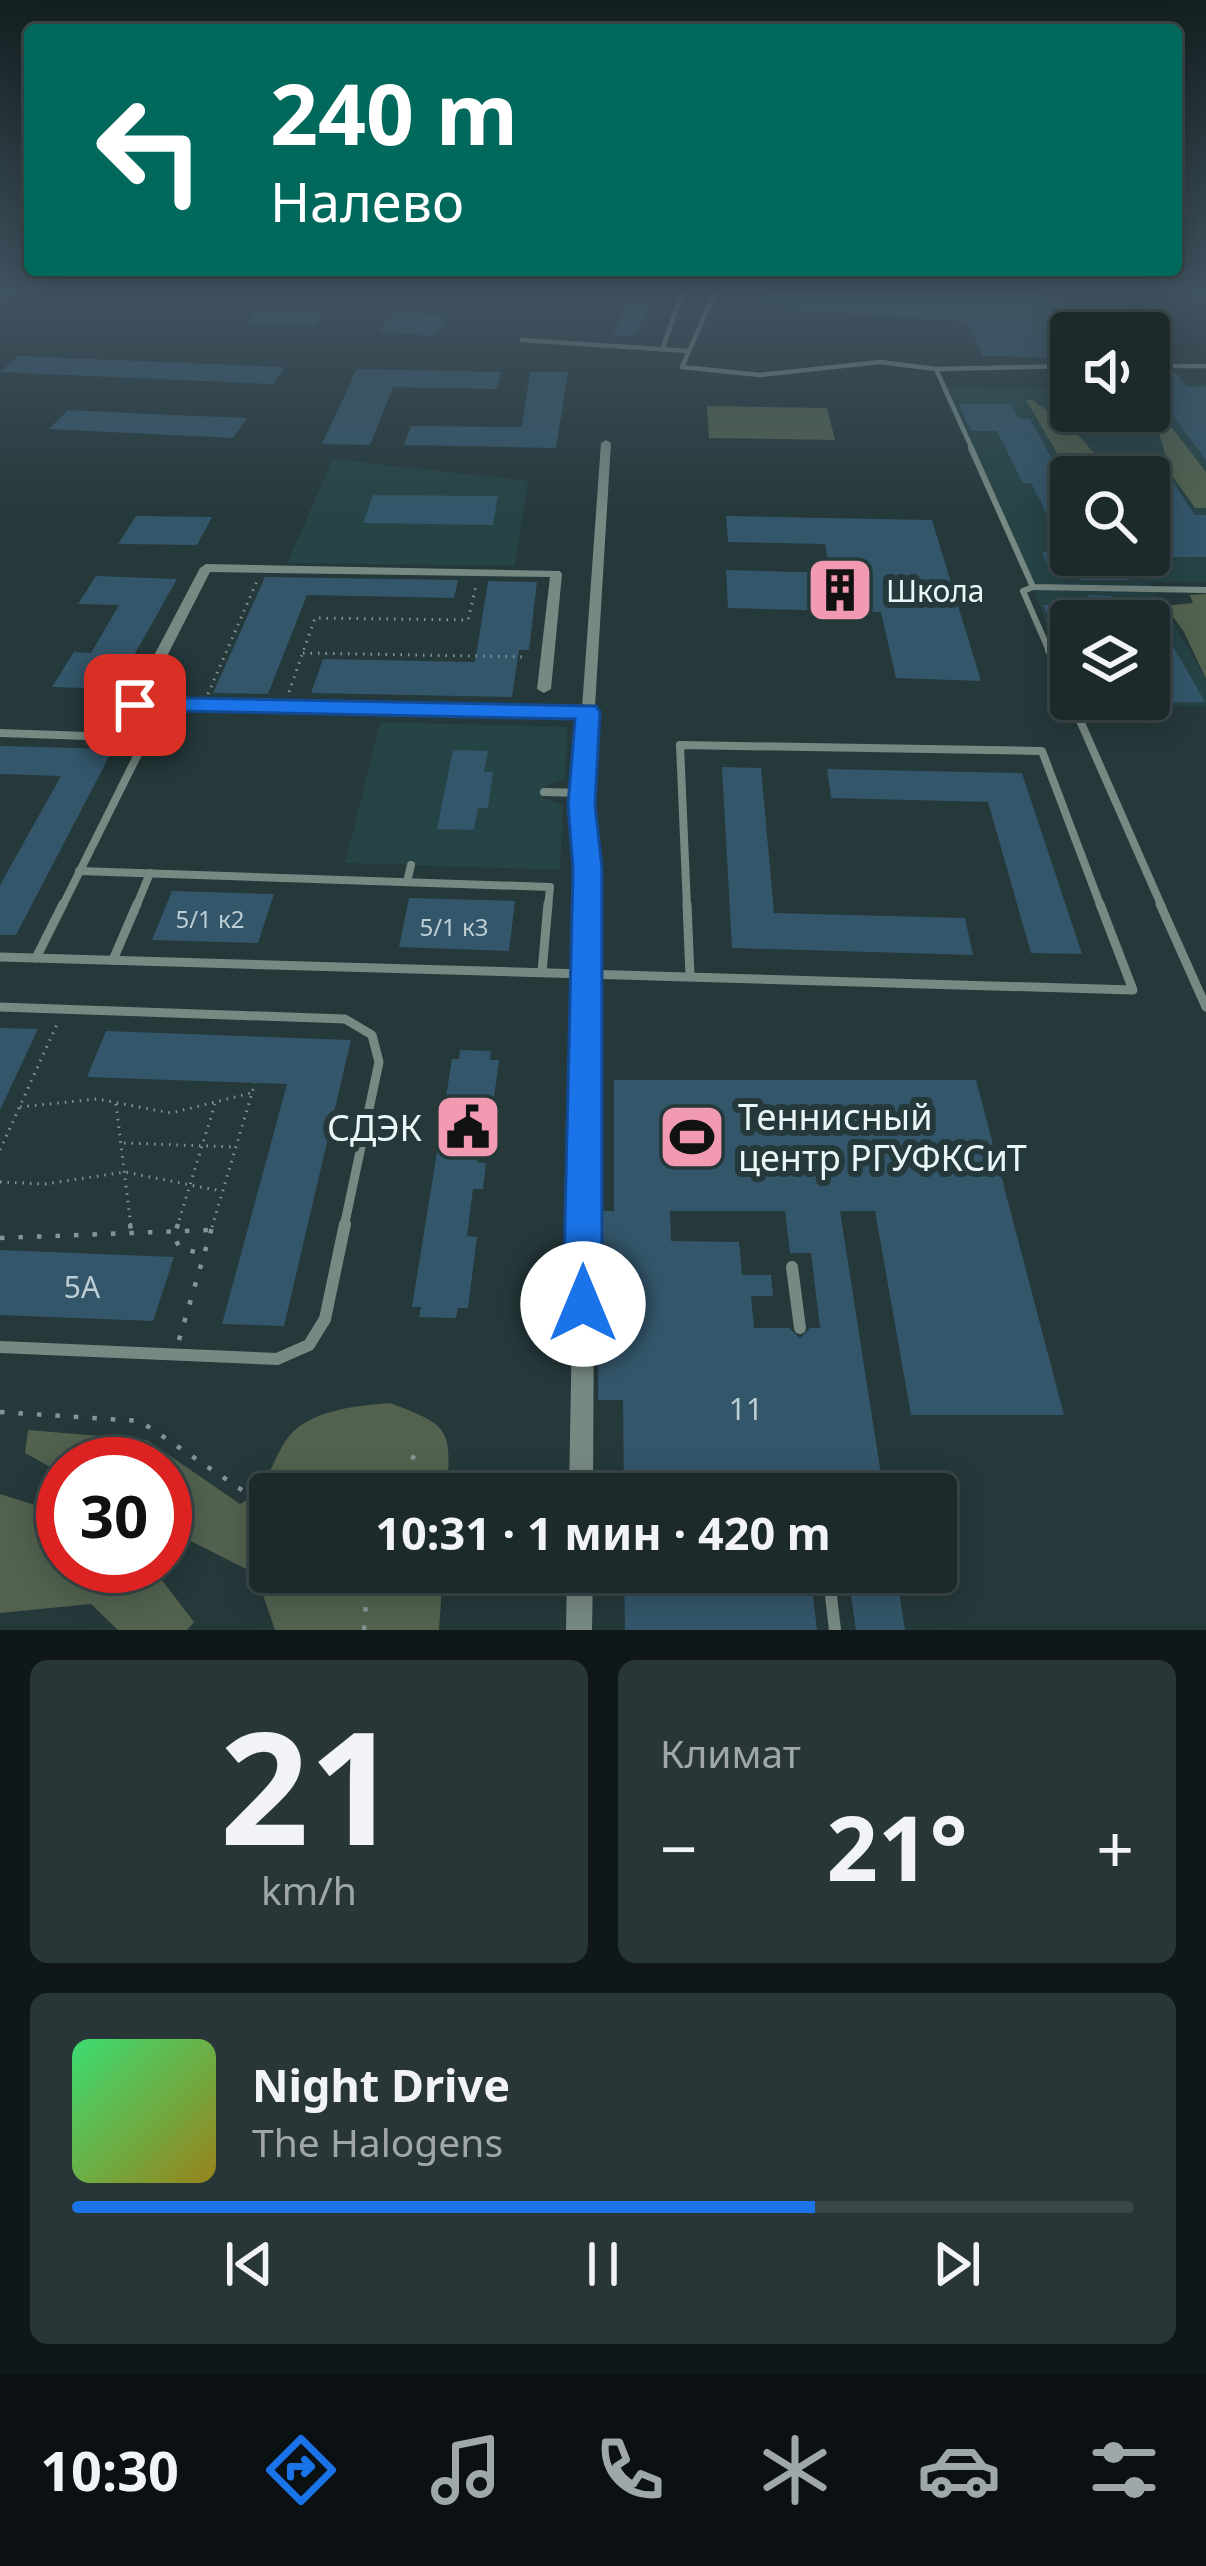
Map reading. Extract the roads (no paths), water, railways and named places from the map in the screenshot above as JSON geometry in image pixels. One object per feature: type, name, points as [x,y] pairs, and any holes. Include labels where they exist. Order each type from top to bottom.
[{"type":"street","points":[[581,1473],[583,793],[606,443]]},
{"type":"street","points":[[544,689],[556,574],[206,568],[135,705],[588,712]]},
{"type":"street","points":[[579,1630],[580,1593]]},
{"type":"lane","points":[[682,366],[716,374],[781,374],[837,366]]},
{"type":"lane","points":[[926,366],[1050,366]]},
{"type":"lane","points":[[936,369],[1033,587]]},
{"type":"lane","points":[[1206,590],[1033,587],[1023,591],[1206,1007]]},
{"type":"lane","points":[[0,733],[146,738],[36,958]]},
{"type":"lane","points":[[0,957],[1133,990],[1042,751],[680,745],[690,976]]},
{"type":"lane","points":[[544,792],[583,793]]},
{"type":"lane","points":[[407,882],[411,865]]},
{"type":"lane","points":[[80,871],[550,887],[542,972]]},
{"type":"lane","points":[[113,960],[150,874]]},
{"type":"lane","points":[[0,1007],[345,1019],[364,1027],[377,1046],[379,1062],[320,1331],[309,1345],[277,1359],[0,1347]]},
{"type":"lane","points":[[792,1268],[800,1328]]},
{"type":"lane","points":[[831,1596],[835,1630]]},
{"type":"place","name":"Школа","points":[[840,590]]},
{"type":"place","name":"СДЭК","points":[[468,1127]]},
{"type":"place","name":"Теннисный центр РГУФКСиТ","points":[[692,1137]]}]
